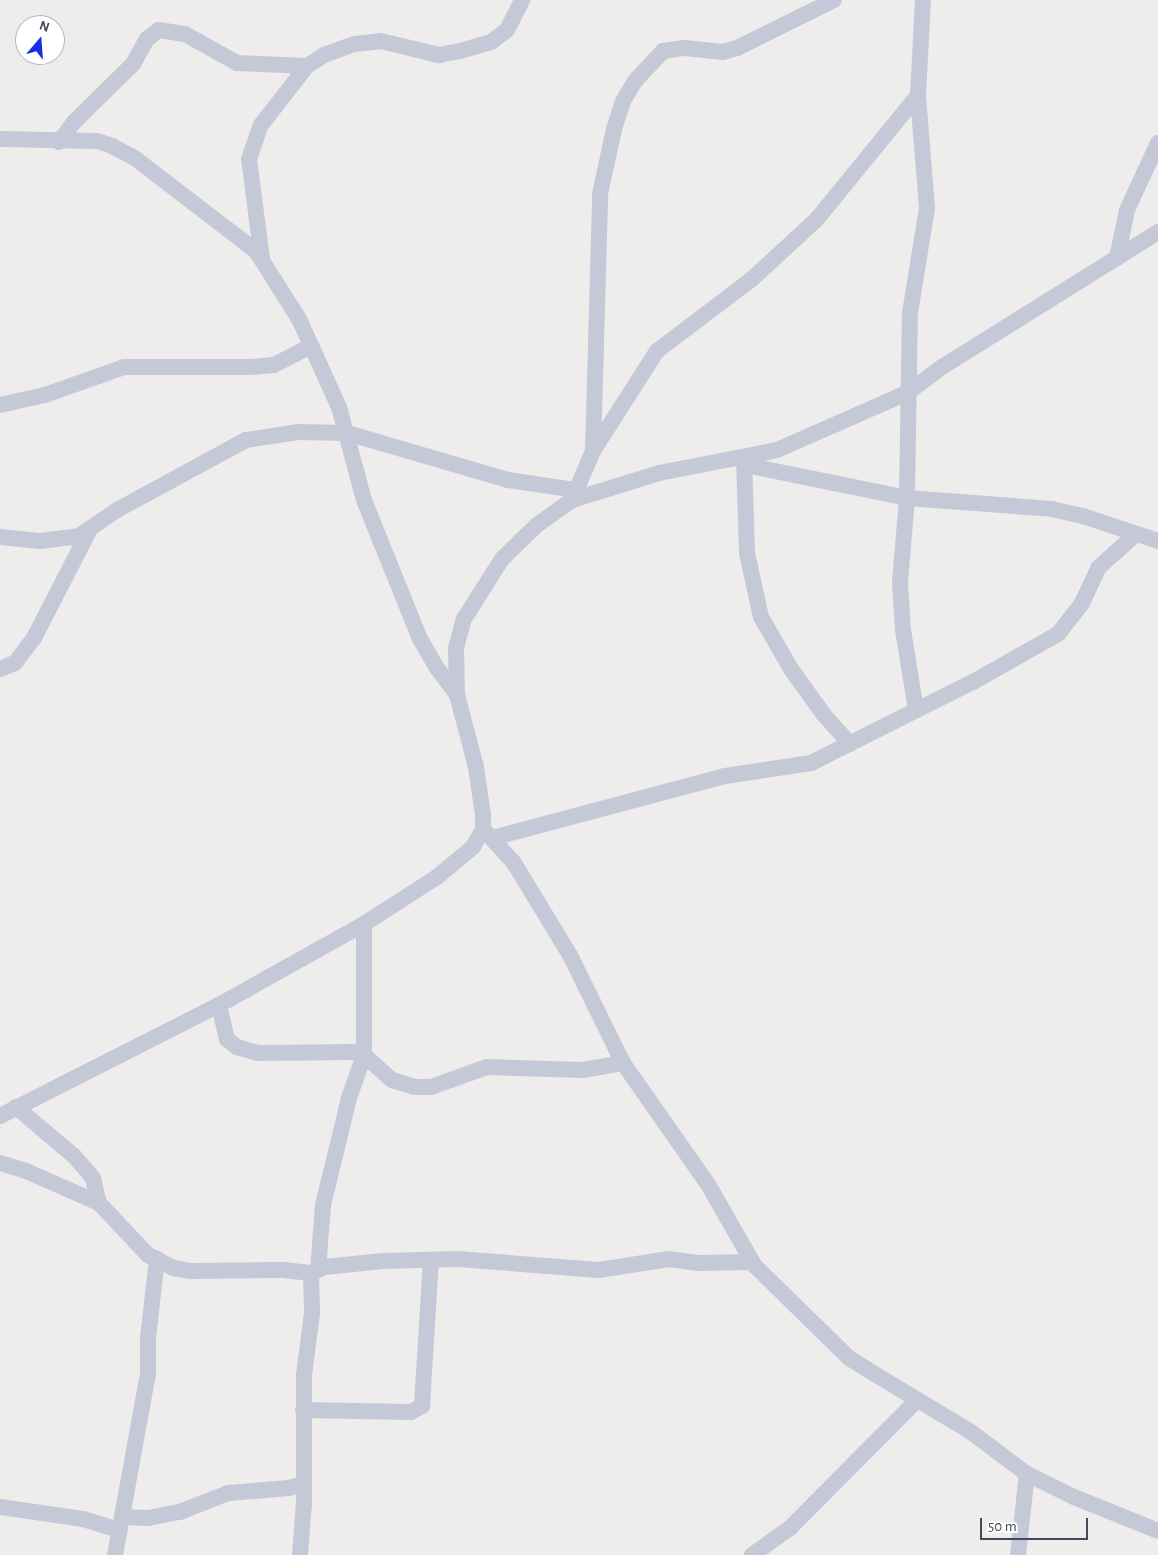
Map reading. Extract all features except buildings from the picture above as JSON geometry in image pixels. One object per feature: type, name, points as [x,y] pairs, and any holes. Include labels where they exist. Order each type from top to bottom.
[{"type":"street","points":[[262,259],[249,159],[261,125],[306,66],[324,55],[354,44],[381,42],[439,55],[491,42],[507,30],[522,0]]},
{"type":"street","points":[[594,451],[600,194],[614,129],[624,101],[635,81],[663,51],[685,48],[723,52],[737,48],[834,0]]},
{"type":"street","points":[[916,710],[903,630],[900,589],[907,498],[907,393],[910,313],[927,208],[918,95],[923,0]]},
{"type":"street","points":[[59,142],[74,122],[133,64],[147,39],[159,30],[185,34],[237,63],[306,66]]},
{"type":"street","points":[[574,495],[594,451],[658,351],[752,279],[817,219],[918,95]]},
{"type":"street","points":[[0,139],[59,142],[97,141],[125,152],[249,245],[262,259],[299,319],[311,346],[347,433],[364,500],[419,638],[436,668],[457,695]]},
{"type":"street","points":[[1117,258],[1127,210],[1158,143]]},
{"type":"street","points":[[1158,232],[942,367],[907,393],[793,444],[744,461],[659,474],[574,495],[537,525],[502,559],[464,619],[456,648],[457,695],[476,766],[487,834],[514,863],[570,955],[623,1063],[709,1186],[752,1262],[849,1358],[972,1432],[1027,1474],[1074,1497],[1158,1531]]},
{"type":"street","points":[[0,405],[45,395],[124,367],[258,366],[274,364],[311,346]]},
{"type":"street","points":[[0,537],[65,540],[78,536],[192,467],[246,440],[298,432],[347,433],[508,480],[574,495]]},
{"type":"street","points":[[744,461],[907,498],[1052,509],[1158,541]]},
{"type":"street","points":[[744,461],[747,553],[761,617],[791,669],[824,715],[850,744]]},
{"type":"street","points":[[0,669],[15,662],[34,638],[91,527]]},
{"type":"street","points":[[99,1203],[93,1178],[74,1156],[7,1109],[220,1005],[364,924],[437,877],[487,834],[725,776],[811,763],[850,744],[1058,634],[1082,602],[1098,568],[1136,534]]},
{"type":"street","points":[[300,1555],[303,1484],[303,1410],[314,1272],[323,1205],[349,1098],[364,1056],[364,924]]},
{"type":"street","points":[[220,1005],[227,1039],[236,1047],[258,1053],[353,1052],[364,1056],[392,1080],[415,1087],[431,1087],[487,1067],[583,1070],[623,1063]]},
{"type":"street","points":[[0,1163],[26,1171],[99,1203],[148,1255],[173,1268],[191,1271],[282,1270],[314,1272],[382,1261],[458,1259],[599,1270],[669,1259],[699,1263],[752,1262]]},
{"type":"street","points":[[115,1555],[148,1374],[157,1260]]},
{"type":"street","points":[[303,1410],[411,1412],[422,1406],[431,1260]]},
{"type":"street","points":[[752,1555],[790,1528],[917,1400]]},
{"type":"street","points":[[1018,1555],[1027,1474]]},
{"type":"street","points":[[0,1507],[121,1524],[172,1513],[228,1493],[289,1488],[303,1484]]}]
